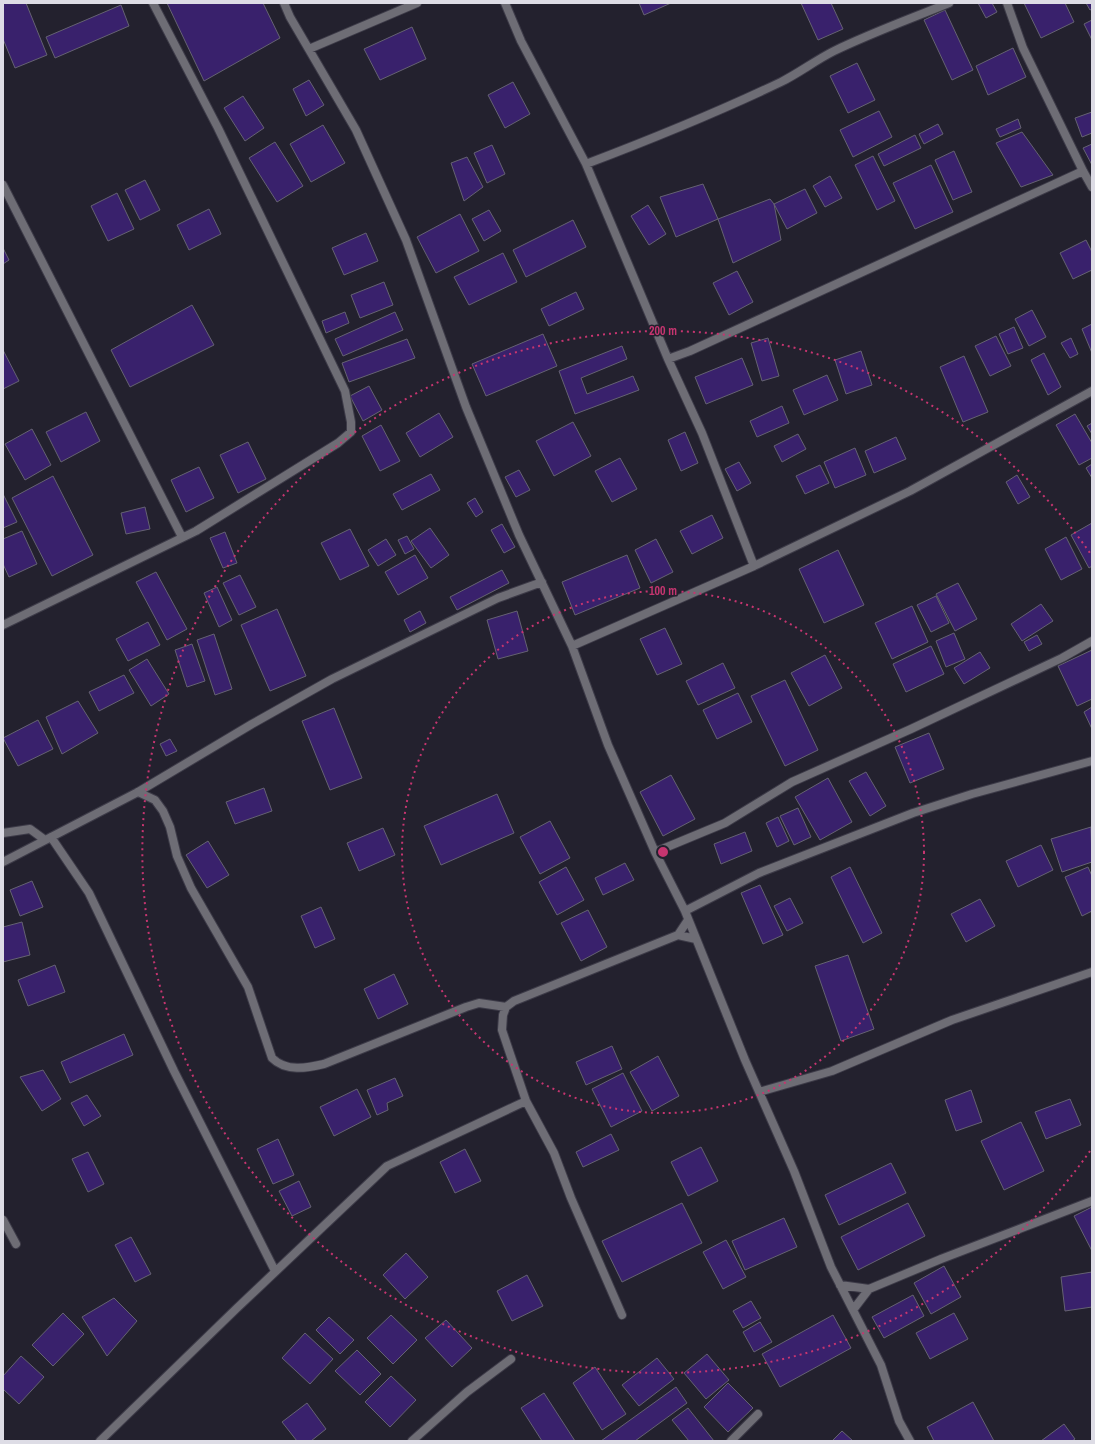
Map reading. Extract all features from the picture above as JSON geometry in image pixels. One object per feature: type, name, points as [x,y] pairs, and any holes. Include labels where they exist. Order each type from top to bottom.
[{"type":"street","points":[[3,625],[196,531],[338,443],[351,432],[351,422],[345,391],[218,128],[153,3]]},
{"type":"street","points":[[284,3],[309,50],[356,130],[406,240],[466,407],[519,535],[572,646],[608,745],[655,852],[685,911],[759,1092],[794,1170],[831,1267],[881,1365],[899,1421],[910,1441]]},
{"type":"street","points":[[309,50],[417,3]]},
{"type":"street","points":[[505,3],[521,40],[586,164],[668,359],[702,434],[754,566]]},
{"type":"street","points":[[586,164],[632,147],[752,96],[784,81],[812,62],[836,50],[948,3]]},
{"type":"street","points":[[1007,3],[1023,48],[1083,172],[1092,187]]},
{"type":"street","points":[[668,359],[705,344],[1083,172]]},
{"type":"street","points":[[3,185],[182,537]]},
{"type":"street","points":[[572,646],[754,566],[910,491],[1092,391]]},
{"type":"street","points":[[3,862],[138,792],[332,678],[498,598],[542,582]]},
{"type":"street","points":[[655,852],[725,823],[792,782],[911,729],[1062,658],[1092,641]]},
{"type":"street","points":[[685,911],[759,874],[913,813],[972,794],[1092,761]]},
{"type":"street","points":[[138,792],[155,800],[163,811],[170,827],[177,856],[191,888],[248,988],[272,1058],[277,1063],[288,1067],[305,1068],[324,1064],[466,1007],[479,1003],[506,1007]]},
{"type":"street","points":[[3,833],[30,829],[48,839],[89,893],[174,1070],[275,1271]]},
{"type":"street","points":[[622,1315],[571,1198],[554,1153],[526,1101],[502,1030],[503,1015],[506,1007],[514,1001],[678,935],[688,920]]},
{"type":"street","points":[[678,935],[696,939]]},
{"type":"street","points":[[759,1092],[832,1071],[952,1020],[1092,972]]},
{"type":"street","points":[[100,1441],[275,1271],[387,1166],[526,1101]]},
{"type":"street","points":[[853,1310],[869,1289],[941,1259],[1092,1201]]},
{"type":"street","points":[[3,1220],[16,1244]]},
{"type":"street","points":[[840,1285],[869,1289]]},
{"type":"street","points":[[412,1441],[467,1392],[511,1359]]},
{"type":"street","points":[[731,1441],[758,1414]]},
{"type":"building","points":[[3,3],[26,3],[47,55],[15,68],[3,39]]},
{"type":"building","points":[[167,3],[263,3],[280,38],[204,81]]},
{"type":"building","points":[[639,3],[671,3],[644,15]]},
{"type":"building","points":[[801,3],[831,3],[843,29],[818,40]]},
{"type":"building","points":[[978,3],[992,3],[997,12],[986,18]]},
{"type":"building","points":[[1024,3],[1065,3],[1074,22],[1041,38]]},
{"type":"building","points":[[1086,3],[1092,3],[1092,9],[1090,10]]},
{"type":"building","points":[[121,5],[129,26],[55,58],[46,37]]},
{"type":"building","points":[[945,10],[973,70],[952,80],[924,20]]},
{"type":"building","points":[[1092,20],[1092,40],[1084,24]]},
{"type":"building","points":[[412,27],[426,59],[380,80],[364,49]]},
{"type":"building","points":[[1013,48],[1026,77],[988,95],[976,66]]},
{"type":"building","points":[[857,63],[875,100],[848,113],[830,76]]},
{"type":"building","points":[[309,80],[324,105],[306,116],[293,89]]},
{"type":"building","points":[[513,82],[530,114],[505,128],[488,95]]},
{"type":"building","points":[[243,96],[264,128],[245,141],[224,108]]},
{"type":"building","points":[[879,111],[892,137],[853,157],[840,130]]},
{"type":"building","points":[[1092,112],[1092,133],[1082,137],[1075,118]]},
{"type":"building","points":[[1018,119],[1021,128],[1000,137],[996,129]]},
{"type":"building","points":[[938,124],[943,134],[924,144],[919,134]]},
{"type":"building","points":[[323,125],[345,163],[311,182],[290,144]]},
{"type":"building","points":[[1022,132],[1053,175],[1021,187],[996,143]]},
{"type":"building","points":[[915,135],[921,148],[884,166],[878,154]]},
{"type":"building","points":[[275,142],[303,186],[277,202],[249,158]]},
{"type":"building","points":[[1092,144],[1092,165],[1083,148]]},
{"type":"building","points":[[492,145],[505,174],[487,183],[474,153]]},
{"type":"building","points":[[954,151],[972,192],[953,200],[935,160]]},
{"type":"building","points":[[873,156],[895,201],[877,210],[855,165]]},
{"type":"building","points":[[467,157],[483,187],[464,201],[451,163]]},
{"type":"building","points":[[931,165],[953,212],[915,229],[893,183]]},
{"type":"building","points":[[830,176],[842,198],[825,207],[813,186]]},
{"type":"building","points":[[145,180],[160,210],[140,220],[125,190]]},
{"type":"building","points":[[703,184],[718,219],[676,237],[660,197]]},
{"type":"building","points":[[805,189],[817,213],[787,229],[774,204]]},
{"type":"building","points":[[117,193],[134,229],[108,241],[91,206]]},
{"type":"building","points":[[770,199],[774,204],[781,240],[733,263],[718,219]]},
{"type":"building","points":[[648,205],[666,234],[649,245],[631,216]]},
{"type":"building","points":[[209,209],[221,234],[189,250],[177,225]]},
{"type":"building","points":[[489,210],[501,231],[484,241],[472,219]]},
{"type":"building","points":[[460,214],[479,251],[436,273],[417,237]]},
{"type":"building","points":[[573,220],[586,247],[526,277],[513,250]]},
{"type":"building","points":[[366,233],[378,261],[344,275],[332,248]]},
{"type":"building","points":[[1086,240],[1092,252],[1092,270],[1073,279],[1060,253]]},
{"type":"building","points":[[3,248],[9,260],[3,264]]},
{"type":"building","points":[[503,253],[517,282],[469,305],[454,277]]},
{"type":"building","points":[[737,271],[753,302],[729,315],[713,283]]},
{"type":"building","points":[[384,282],[393,305],[360,318],[351,295]]},
{"type":"building","points":[[576,292],[584,309],[549,326],[541,309]]},
{"type":"building","points":[[192,305],[214,345],[130,387],[111,350]]},
{"type":"building","points":[[1032,310],[1046,337],[1029,346],[1015,319]]},
{"type":"building","points":[[345,312],[349,323],[326,333],[322,321]]},
{"type":"building","points":[[395,312],[403,330],[343,356],[335,339]]},
{"type":"building","points":[[1092,324],[1092,353],[1082,329]]},
{"type":"building","points":[[1014,327],[1023,348],[1008,354],[999,334]]},
{"type":"building","points":[[543,334],[557,366],[486,396],[472,364]]},
{"type":"building","points":[[996,336],[1011,366],[990,376],[975,346]]},
{"type":"building","points":[[768,338],[779,376],[762,381],[751,343]]},
{"type":"building","points":[[1071,338],[1078,354],[1070,358],[1061,343]]},
{"type":"building","points":[[407,339],[415,358],[349,382],[342,363]]},
{"type":"building","points":[[622,346],[627,359],[581,378],[587,394],[633,376],[639,390],[575,414],[559,371]]},
{"type":"building","points":[[3,350],[19,381],[3,389]]},
{"type":"building","points":[[861,351],[872,385],[846,394],[835,360]]},
{"type":"building","points":[[1044,353],[1061,387],[1048,395],[1031,360]]},
{"type":"building","points":[[964,356],[988,412],[963,422],[940,367]]},
{"type":"building","points":[[742,358],[753,385],[706,404],[695,377]]},
{"type":"building","points":[[827,375],[838,400],[804,415],[793,390]]},
{"type":"building","points":[[369,386],[382,410],[363,421],[350,396]]},
{"type":"building","points":[[782,406],[789,423],[757,437],[750,421]]},
{"type":"building","points":[[86,412],[100,441],[61,462],[46,432]]},
{"type":"building","points":[[439,413],[453,437],[420,457],[406,433]]},
{"type":"building","points":[[1075,414],[1092,443],[1092,458],[1079,465],[1056,425]]},
{"type":"building","points":[[573,422],[591,456],[554,476],[536,441]]},
{"type":"building","points":[[1092,423],[1092,434],[1087,426]]},
{"type":"building","points":[[381,425],[400,461],[380,471],[362,436]]},
{"type":"building","points":[[32,429],[51,465],[25,480],[5,444]]},
{"type":"building","points":[[685,432],[698,463],[681,471],[668,440]]},
{"type":"building","points":[[798,434],[806,449],[782,462],[774,446]]},
{"type":"building","points":[[896,437],[906,459],[874,473],[865,451]]},
{"type":"building","points":[[248,442],[266,479],[238,493],[220,455]]},
{"type":"building","points":[[855,448],[866,475],[835,488],[824,462]]},
{"type":"building","points":[[620,458],[637,489],[612,502],[595,471]]},
{"type":"building","points":[[739,462],[751,483],[737,491],[725,469]]},
{"type":"building","points":[[1092,464],[1092,478],[1086,468]]},
{"type":"building","points":[[820,465],[829,483],[805,494],[796,476]]},
{"type":"building","points":[[199,467],[214,498],[186,512],[171,480]]},
{"type":"building","points":[[519,470],[530,490],[516,497],[505,477]]},
{"type":"building","points":[[431,474],[440,490],[402,510],[393,494]]},
{"type":"building","points":[[1017,475],[1030,497],[1018,504],[1006,482]]},
{"type":"building","points":[[53,476],[93,555],[52,576],[12,498]]},
{"type":"building","points":[[3,494],[17,522],[3,528]]},
{"type":"building","points":[[475,498],[483,512],[476,517],[467,503]]},
{"type":"building","points":[[145,507],[150,529],[126,534],[121,513]]},
{"type":"building","points":[[712,515],[723,538],[692,554],[680,531]]},
{"type":"building","points":[[1092,523],[1092,566],[1089,568],[1071,535]]},
{"type":"building","points":[[502,524],[515,547],[504,553],[491,530]]},
{"type":"building","points":[[430,528],[449,555],[431,568],[411,541]]},
{"type":"building","points":[[350,529],[369,566],[340,580],[321,543]]},
{"type":"building","points":[[22,531],[37,564],[9,577],[3,564],[3,539]]},
{"type":"building","points":[[225,532],[237,563],[223,568],[210,538]]},
{"type":"building","points":[[407,536],[414,549],[405,554],[398,540]]},
{"type":"building","points":[[1066,537],[1082,569],[1061,580],[1045,549]]},
{"type":"building","points":[[386,539],[396,555],[378,566],[368,550]]},
{"type":"building","points":[[656,539],[673,572],[651,583],[635,550]]},
{"type":"building","points":[[838,550],[864,605],[824,623],[799,569]]},
{"type":"building","points":[[415,555],[428,578],[398,595],[385,572]]},
{"type":"building","points":[[627,555],[640,588],[575,615],[562,582]]},
{"type":"building","points":[[502,570],[509,583],[457,610],[450,597]]},
{"type":"building","points":[[156,572],[187,629],[167,640],[136,582]]},
{"type":"building","points":[[240,575],[256,607],[239,615],[223,583]]},
{"type":"building","points":[[958,583],[977,619],[955,631],[936,594]]},
{"type":"building","points":[[217,587],[232,620],[219,627],[204,593]]},
{"type":"building","points":[[936,596],[949,623],[931,632],[917,605]]},
{"type":"building","points":[[1041,604],[1053,621],[1022,641],[1011,624]]},
{"type":"building","points":[[912,606],[928,642],[892,659],[875,623]]},
{"type":"building","points":[[277,609],[306,676],[270,691],[241,625]]},
{"type":"building","points":[[420,611],[426,623],[410,632],[404,620]]},
{"type":"building","points":[[517,611],[528,651],[498,659],[487,620]]},
{"type":"building","points":[[148,622],[160,645],[128,661],[116,639]]},
{"type":"building","points":[[665,628],[682,664],[657,675],[640,639]]},
{"type":"building","points":[[954,633],[965,659],[946,667],[936,641]]},
{"type":"building","points":[[214,634],[232,689],[215,695],[197,640]]},
{"type":"building","points":[[1037,635],[1042,644],[1029,651],[1024,642]]},
{"type":"building","points":[[192,644],[205,681],[187,687],[175,650]]},
{"type":"building","points":[[931,646],[944,674],[906,692],[893,664]]},
{"type":"building","points":[[1092,650],[1092,699],[1077,706],[1058,666]]},
{"type":"building","points":[[980,652],[990,668],[964,684],[954,668]]},
{"type":"building","points":[[825,655],[842,688],[809,706],[791,673]]},
{"type":"building","points":[[147,659],[169,694],[151,706],[129,670]]},
{"type":"building","points":[[723,663],[735,688],[698,705],[686,681]]},
{"type":"building","points":[[124,675],[134,693],[99,711],[89,692]]},
{"type":"building","points":[[785,680],[818,750],[785,766],[751,696]]},
{"type":"building","points":[[738,693],[752,722],[717,739],[703,710]]},
{"type":"building","points":[[78,701],[98,733],[62,754],[46,717]]},
{"type":"building","points":[[1092,707],[1092,729],[1084,712]]},
{"type":"building","points":[[334,708],[362,778],[330,790],[302,721]]},
{"type":"building","points":[[38,720],[53,749],[18,766],[3,738]]},
{"type":"building","points":[[929,733],[944,769],[910,783],[895,747]]},
{"type":"building","points":[[170,739],[177,751],[166,756],[160,744]]},
{"type":"building","points":[[866,772],[886,806],[870,816],[849,781]]},
{"type":"building","points":[[671,775],[695,819],[663,836],[640,792]]},
{"type":"building","points":[[828,778],[852,822],[820,840],[795,797]]},
{"type":"building","points":[[264,788],[272,811],[235,824],[226,802]]},
{"type":"building","points":[[497,794],[514,833],[441,865],[424,826]]},
{"type":"building","points":[[798,808],[811,837],[794,845],[780,816]]},
{"type":"building","points":[[778,817],[789,841],[777,847],[766,823]]},
{"type":"building","points":[[550,821],[570,858],[540,874],[520,837]]},
{"type":"building","points":[[1091,827],[1092,862],[1062,872],[1051,839]]},
{"type":"building","points":[[383,828],[395,855],[359,871],[347,843]]},
{"type":"building","points":[[745,832],[752,851],[721,864],[714,844]]},
{"type":"building","points":[[208,841],[229,875],[207,888],[186,855]]},
{"type":"building","points":[[1041,845],[1053,870],[1018,887],[1006,861]]},
{"type":"building","points":[[625,863],[634,880],[603,895],[595,878]]},
{"type":"building","points":[[566,867],[584,900],[557,915],[539,882]]},
{"type":"building","points":[[850,867],[882,933],[863,943],[831,877]]},
{"type":"building","points":[[1088,867],[1092,876],[1092,911],[1082,916],[1065,877]]},
{"type":"building","points":[[32,881],[43,907],[20,916],[10,890]]},
{"type":"building","points":[[760,885],[783,935],[763,944],[741,893]]},
{"type":"building","points":[[790,898],[803,923],[787,931],[774,906]]},
{"type":"building","points":[[980,899],[995,926],[966,942],[951,914]]},
{"type":"building","points":[[321,907],[335,939],[315,948],[301,916]]},
{"type":"building","points":[[588,910],[607,947],[581,961],[561,923]]},
{"type":"building","points":[[22,922],[30,955],[3,962],[3,927]]},
{"type":"building","points":[[848,955],[874,1029],[841,1041],[815,966]]},
{"type":"building","points":[[55,965],[65,992],[28,1006],[18,980]]},
{"type":"building","points":[[394,974],[408,1004],[378,1019],[364,989]]},
{"type":"building","points":[[124,1034],[133,1055],[70,1083],[61,1062]]},
{"type":"building","points":[[612,1046],[622,1069],[586,1085],[576,1062]]},
{"type":"building","points":[[658,1056],[679,1096],[652,1111],[630,1072]]},
{"type":"building","points":[[43,1070],[61,1099],[42,1111],[20,1077]]},
{"type":"building","points":[[623,1073],[642,1111],[611,1127],[592,1089]]},
{"type":"building","points":[[395,1078],[403,1096],[387,1103],[388,1110],[377,1115],[367,1090]]},
{"type":"building","points":[[357,1089],[371,1117],[334,1136],[320,1107]]},
{"type":"building","points":[[971,1090],[982,1122],[956,1131],[945,1100]]},
{"type":"building","points":[[87,1095],[101,1116],[84,1126],[71,1103]]},
{"type":"building","points":[[1070,1099],[1081,1125],[1046,1139],[1035,1112]]},
{"type":"building","points":[[1021,1122],[1044,1171],[1004,1190],[981,1141]]},
{"type":"building","points":[[611,1134],[619,1150],[583,1167],[576,1152]]},
{"type":"building","points":[[278,1139],[294,1175],[273,1184],[257,1149]]},
{"type":"building","points":[[701,1147],[718,1181],[688,1196],[671,1162]]},
{"type":"building","points":[[465,1149],[481,1181],[455,1193],[440,1162]]},
{"type":"building","points":[[88,1152],[104,1184],[88,1192],[72,1159]]},
{"type":"building","points":[[891,1163],[906,1193],[839,1225],[825,1195]]},
{"type":"building","points":[[299,1181],[311,1207],[292,1216],[279,1191]]},
{"type":"building","points":[[682,1203],[702,1243],[622,1282],[602,1241]]},
{"type":"building","points":[[908,1203],[925,1236],[858,1270],[841,1237]]},
{"type":"building","points":[[1092,1207],[1092,1251],[1074,1216]]},
{"type":"building","points":[[784,1218],[797,1247],[745,1270],[732,1241]]},
{"type":"building","points":[[131,1237],[151,1274],[135,1282],[115,1245]]},
{"type":"building","points":[[726,1240],[746,1277],[723,1289],[703,1252]]},
{"type":"building","points":[[406,1253],[428,1277],[405,1299],[383,1275]]},
{"type":"building","points":[[944,1266],[961,1297],[931,1314],[914,1283]]},
{"type":"building","points":[[1092,1272],[1092,1307],[1065,1311],[1061,1277]]},
{"type":"building","points":[[527,1275],[543,1306],[512,1321],[497,1291]]},
{"type":"building","points":[[913,1295],[924,1316],[884,1338],[872,1317]]},
{"type":"building","points":[[114,1298],[137,1321],[107,1356],[82,1317]]},
{"type":"building","points":[[751,1301],[761,1318],[743,1328],[733,1311]]},
{"type":"building","points":[[63,1313],[84,1334],[53,1366],[32,1345]]},
{"type":"building","points":[[954,1313],[968,1339],[930,1359],[916,1333]]},
{"type":"building","points":[[391,1315],[417,1340],[393,1364],[367,1338]]},
{"type":"building","points":[[833,1315],[851,1348],[780,1387],[762,1354]]},
{"type":"building","points":[[329,1317],[354,1340],[340,1354],[316,1330]]},
{"type":"building","points":[[446,1320],[472,1348],[452,1367],[425,1338]]},
{"type":"building","points":[[760,1322],[772,1342],[754,1352],[743,1332]]},
{"type":"building","points":[[305,1333],[333,1359],[310,1384],[282,1358]]},
{"type":"building","points":[[357,1350],[381,1374],[360,1395],[335,1371]]},
{"type":"building","points":[[707,1354],[729,1380],[706,1399],[684,1373]]},
{"type":"building","points":[[21,1356],[44,1377],[19,1404],[3,1389],[3,1376]]},
{"type":"building","points":[[657,1358],[674,1379],[639,1406],[622,1385]]},
{"type":"building","points":[[595,1367],[626,1414],[602,1430],[573,1383]]},
{"type":"building","points":[[391,1376],[416,1400],[390,1427],[365,1402]]},
{"type":"building","points":[[728,1383],[753,1408],[728,1432],[704,1407]]},
{"type":"building","points":[[676,1387],[687,1403],[635,1441],[601,1441]]},
{"type":"building","points":[[544,1393],[575,1441],[542,1441],[521,1408]]},
{"type":"building","points":[[973,1402],[994,1441],[934,1441],[927,1427]]},
{"type":"building","points":[[307,1403],[326,1429],[311,1441],[297,1441],[282,1422]]},
{"type":"building","points":[[688,1408],[714,1441],[689,1441],[672,1420]]},
{"type":"building","points":[[1064,1424],[1075,1439],[1072,1441],[1041,1441]]},
{"type":"building","points":[[842,1431],[853,1441],[832,1441]]}]
